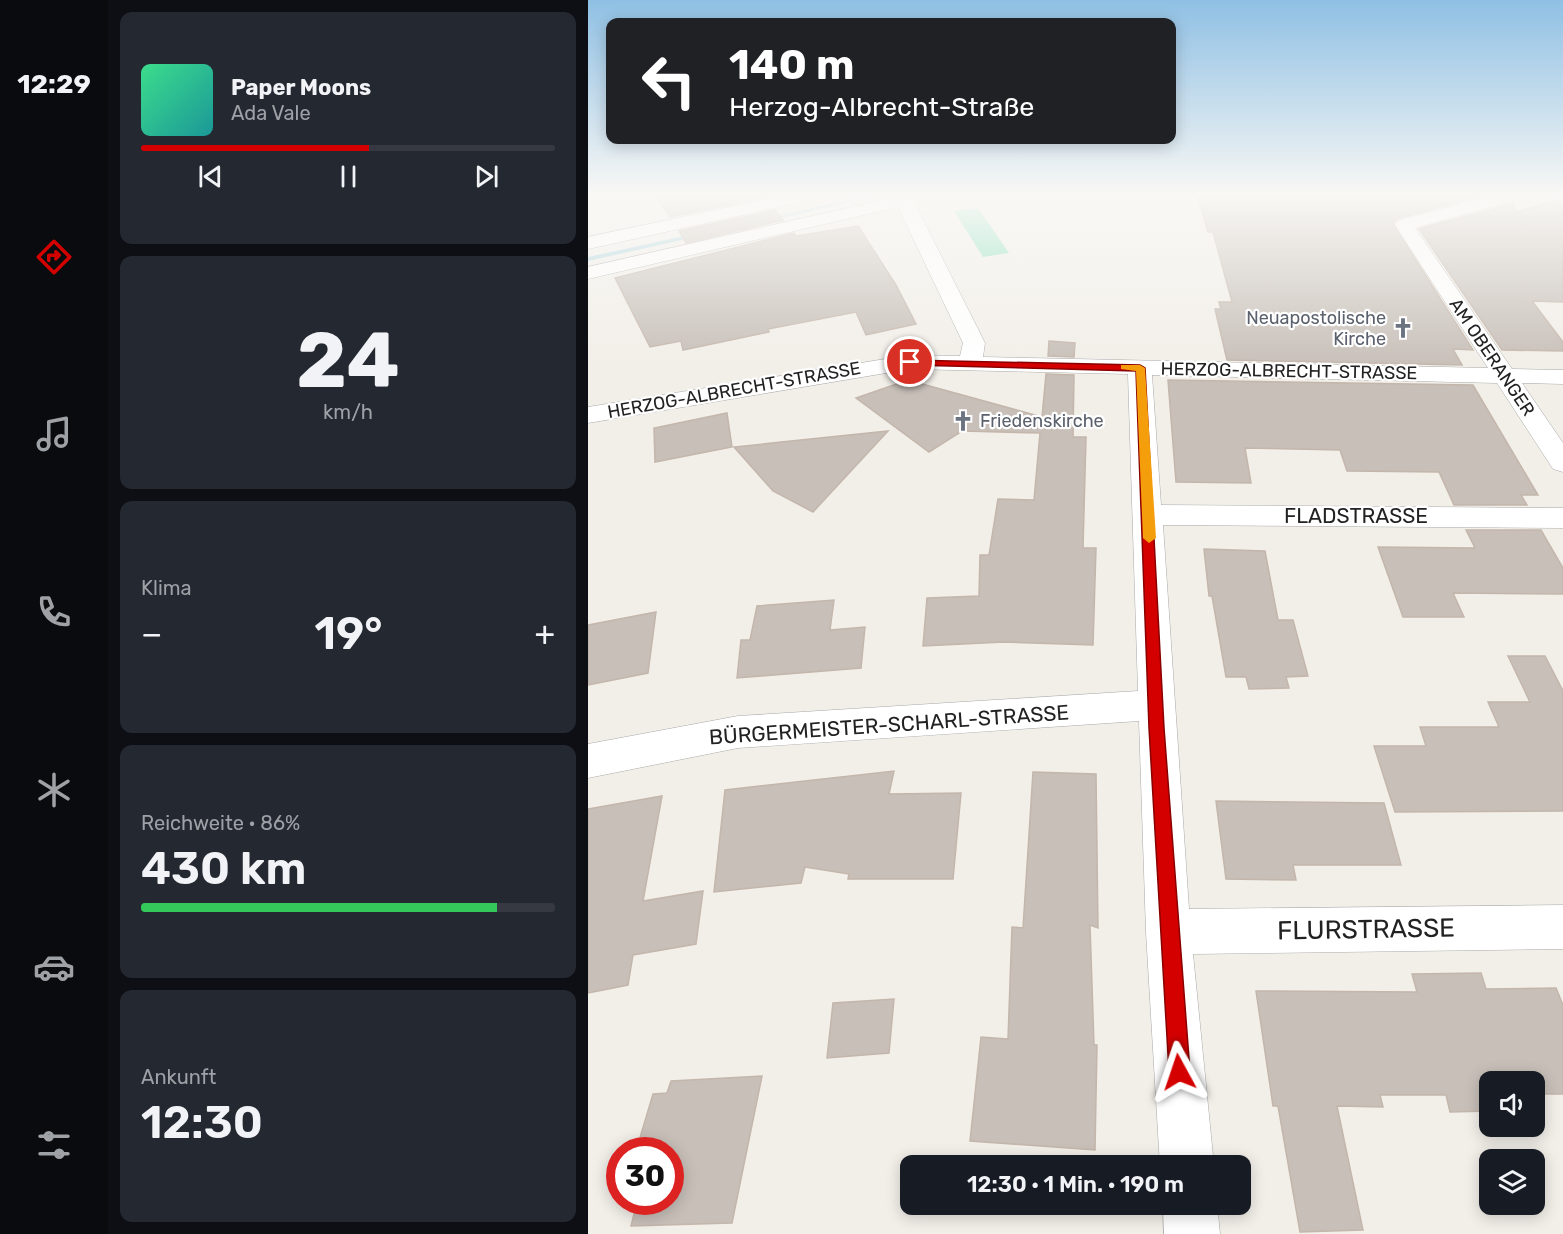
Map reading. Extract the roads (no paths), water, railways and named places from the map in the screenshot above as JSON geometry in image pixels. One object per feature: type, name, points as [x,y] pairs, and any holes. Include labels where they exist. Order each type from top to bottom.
[{"type":"street","points":[[588,273],[676,253]]},
{"type":"street","points":[[930,253],[974,343],[970,362]]},
{"type":"street","name":"AM OBERANGER","points":[[1422,253],[1563,463]]},
{"type":"street","name":"HERZOG-ALBRECHT-STRASSE","points":[[588,415],[862,368],[910,362],[1563,377]]},
{"type":"street","points":[[1140,368],[1168,932],[1186,1155]]},
{"type":"street","name":"FLADSTRASSE","points":[[1149,515],[1563,518]]},
{"type":"street","name":"BÜRGERMEISTER-SCHARL-STRASSE","points":[[588,761],[738,732],[1155,705]]},
{"type":"street","name":"FLURSTRASSE","points":[[1168,932],[1563,927]]},
{"type":"street","points":[[1191,1215],[1192,1234]]},
{"type":"waterway","points":[[588,259],[617,253]]},
{"type":"place","name":"Neuapostolische Kirche","points":[[1403,328]]},
{"type":"place","name":"Friedenskirche","points":[[963,421]]}]
